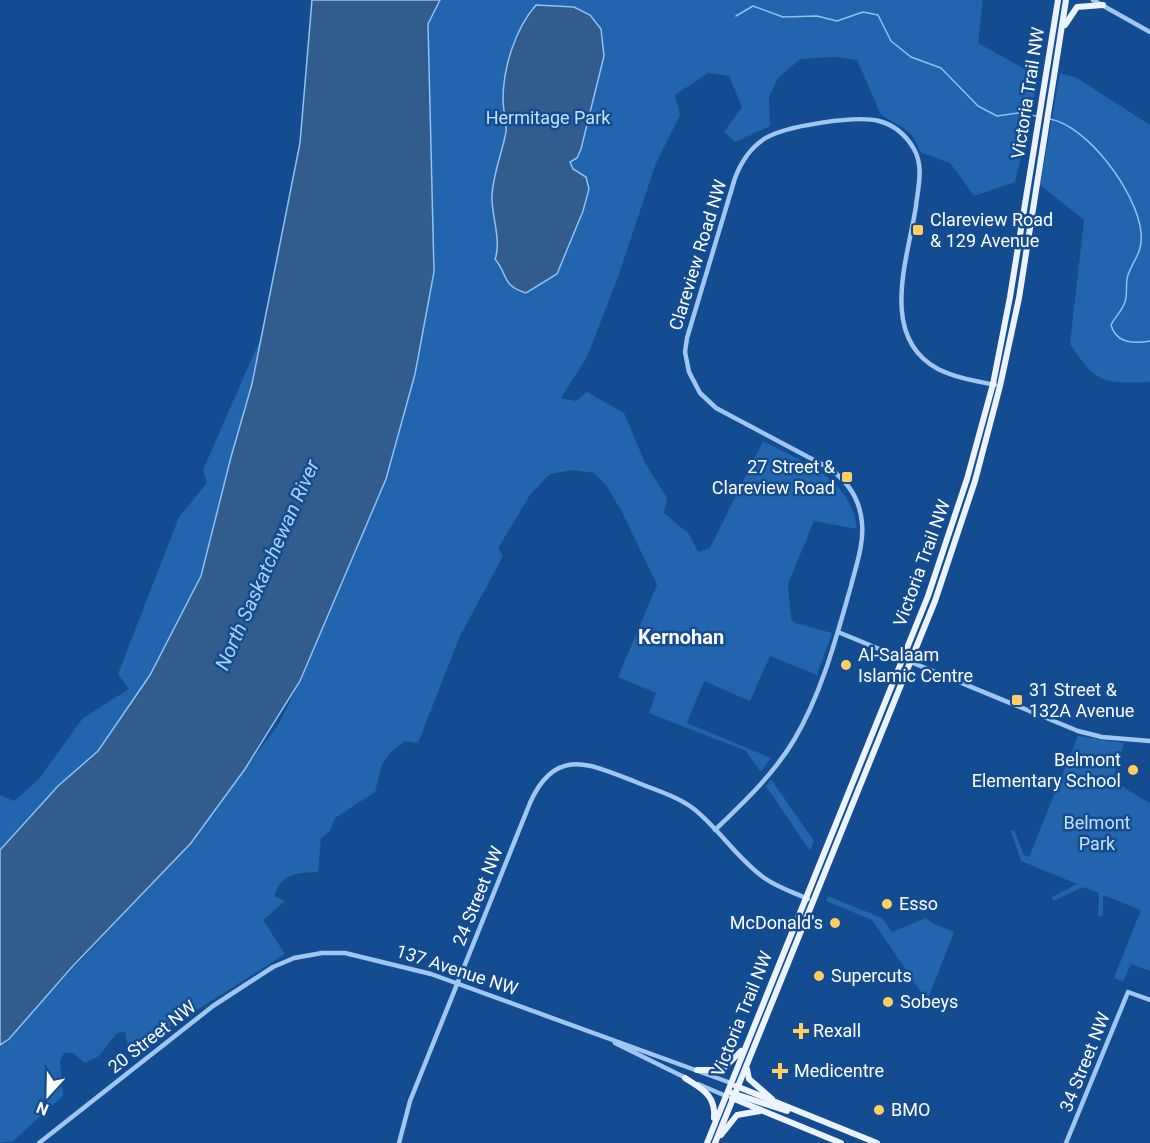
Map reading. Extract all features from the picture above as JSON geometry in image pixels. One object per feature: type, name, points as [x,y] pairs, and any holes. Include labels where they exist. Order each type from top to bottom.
[{"type":"main road","name":"Victoria Trail NW","points":[[706,1143],[903,659],[948,540],[993,384],[1011,297],[1058,0]]},
{"type":"main road","name":"Victoria Trail NW","points":[[716,1143],[911,662],[956,544],[1000,386],[1019,298],[1066,0]]},
{"type":"main road","points":[[1059,43],[1065,24],[1077,7],[1103,5]]},
{"type":"main road","points":[[697,1070],[717,1071],[725,1068],[747,1044]]},
{"type":"main road","points":[[747,1065],[749,1079],[777,1103]]},
{"type":"main road","points":[[685,1078],[711,1097],[715,1108],[713,1127]]},
{"type":"main road","name":"137 Avenue NW","points":[[731,1083],[736,1093],[765,1111],[842,1143]]},
{"type":"main road","points":[[726,1096],[736,1093],[825,1122]]},
{"type":"main road","name":"137 Avenue NW","points":[[736,1093],[777,1103],[877,1143]]},
{"type":"main road","points":[[716,1143],[737,1115],[765,1111]]},
{"type":"street","points":[[1094,0],[1150,32]]},
{"type":"street","name":"Clareview Road NW","points":[[715,830],[765,779],[793,741],[815,698],[838,632],[862,534],[862,517],[853,492],[843,480],[827,467],[716,408],[698,389],[687,366],[686,344],[693,313],[735,178],[745,156],[753,147],[781,131],[864,119],[887,124],[902,134],[913,147],[920,171],[901,301],[905,331],[914,348],[933,365],[959,377],[1000,386]]},
{"type":"street","points":[[838,632],[1078,731],[1102,737],[1150,741]]},
{"type":"street","name":"24 Street NW","points":[[399,1143],[410,1101],[457,982],[536,790],[547,776],[556,769],[579,763],[598,767],[681,801],[715,830]]},
{"type":"street","points":[[715,830],[762,877],[813,901]]},
{"type":"street","name":"137 Avenue NW","points":[[287,960],[315,953],[345,953],[457,982],[612,1042],[628,1045],[731,1083]]},
{"type":"street","name":"20 Street NW","points":[[39,1143],[193,1019],[261,974],[287,960]]},
{"type":"street","name":"34 Street NW","points":[[1066,1143],[1128,992],[1150,1000]]},
{"type":"street","name":"137 Avenue NW","points":[[612,1042],[626,1051],[726,1096]]},
{"type":"green space","name":"Hermitage Park","points":[[440,0],[983,0],[978,43],[1037,76],[1029,138],[1025,139],[1015,182],[974,196],[950,163],[920,152],[914,138],[904,128],[881,115],[857,60],[834,57],[800,59],[778,78],[769,97],[770,126],[735,142],[724,132],[742,107],[729,76],[708,73],[675,95],[680,115],[656,163],[618,277],[587,357],[561,398],[576,401],[587,392],[624,413],[645,463],[667,498],[664,513],[689,534],[698,552],[710,548],[763,441],[823,474],[845,496],[853,511],[857,529],[814,521],[788,584],[791,619],[795,623],[832,633],[817,675],[770,656],[750,701],[704,681],[687,723],[771,758],[761,772],[746,751],[649,713],[656,693],[618,677],[657,585],[622,512],[606,485],[594,473],[573,470],[550,474],[530,495],[498,548],[503,556],[460,636],[418,743],[405,741],[390,753],[382,764],[375,792],[335,818],[330,831],[321,838],[318,872],[291,876],[277,888],[274,896],[285,901],[263,920],[285,954],[129,1053],[125,1032],[117,1033],[99,1056],[85,1063],[73,1053],[64,1053],[60,1061],[63,1096],[13,1141],[0,1143],[0,1046],[191,843],[280,722],[300,681],[386,479],[415,374],[434,272],[428,24]]},
{"type":"green space","points":[[1060,73],[1077,78],[1150,125],[1150,382],[1103,379],[1087,367],[1070,344],[1084,220],[1040,185]]},
{"type":"green space","points":[[263,333],[252,384],[201,576],[177,627],[150,675],[98,751],[58,786],[0,850],[0,795],[14,801],[39,779],[83,718],[129,689],[118,674],[179,517],[207,483],[203,470]]},
{"type":"green space","name":"Belmont Park","points":[[1078,736],[1124,743],[1113,777],[1126,789],[1150,803],[1150,971],[1131,964],[1123,982],[1114,978],[1141,910],[1103,895],[1103,916],[1098,916],[1099,893],[1083,887],[1053,901],[1052,897],[1077,884],[1021,861],[1011,831],[1014,830],[1024,855],[1029,857]]},
{"type":"green space","points":[[771,779],[814,841],[810,851],[766,786]]},
{"type":"green space","points":[[828,896],[882,918],[892,932],[926,918],[954,932],[927,1001],[872,920],[826,901]]},
{"type":"water","name":"North Saskatchewan River","points":[[312,0],[440,0],[428,24],[434,272],[415,374],[386,479],[300,681],[245,769],[191,843],[72,967],[9,1039],[0,1045],[0,850],[58,786],[98,751],[150,675],[201,576],[252,384],[300,143]]},
{"type":"water","points":[[536,5],[574,7],[590,15],[601,29],[604,56],[581,149],[577,158],[570,162],[573,169],[586,177],[589,189],[583,211],[557,274],[526,293],[509,283],[495,259],[497,236],[492,196],[506,132],[503,100],[505,75],[516,37]]},
{"type":"waterway","points":[[736,16],[753,6],[783,17],[817,16],[837,21],[863,12],[878,15],[891,41],[911,57],[941,68],[978,106],[997,116],[1018,113],[1036,116]]},
{"type":"waterway","points":[[1050,119],[1065,124],[1080,134],[1108,163],[1138,216],[1141,245],[1127,278],[1125,302],[1111,325],[1113,331],[1121,339],[1138,342],[1150,341]]},
{"type":"place","name":"Clareview Road & 129 Avenue","points":[[918,230]]},
{"type":"place","name":"27 Street & Clareview Road","points":[[847,477]]},
{"type":"place","name":"Al-Salaam Islamic Centre","points":[[846,665]]},
{"type":"place","name":"31 Street & 132A Avenue","points":[[1017,700]]},
{"type":"place","name":"Belmont Elementary School","points":[[1133,770]]},
{"type":"place","name":"Esso","points":[[887,904]]},
{"type":"place","name":"McDonald's","points":[[835,923]]},
{"type":"place","name":"Supercuts","points":[[819,976]]},
{"type":"place","name":"Sobeys","points":[[888,1002]]},
{"type":"place","name":"Rexall","points":[[801,1031]]},
{"type":"place","name":"Medicentre","points":[[780,1071]]},
{"type":"place","name":"BMO","points":[[879,1110]]},
{"type":"district","name":"Kernohan","points":[[681,637]]}]
